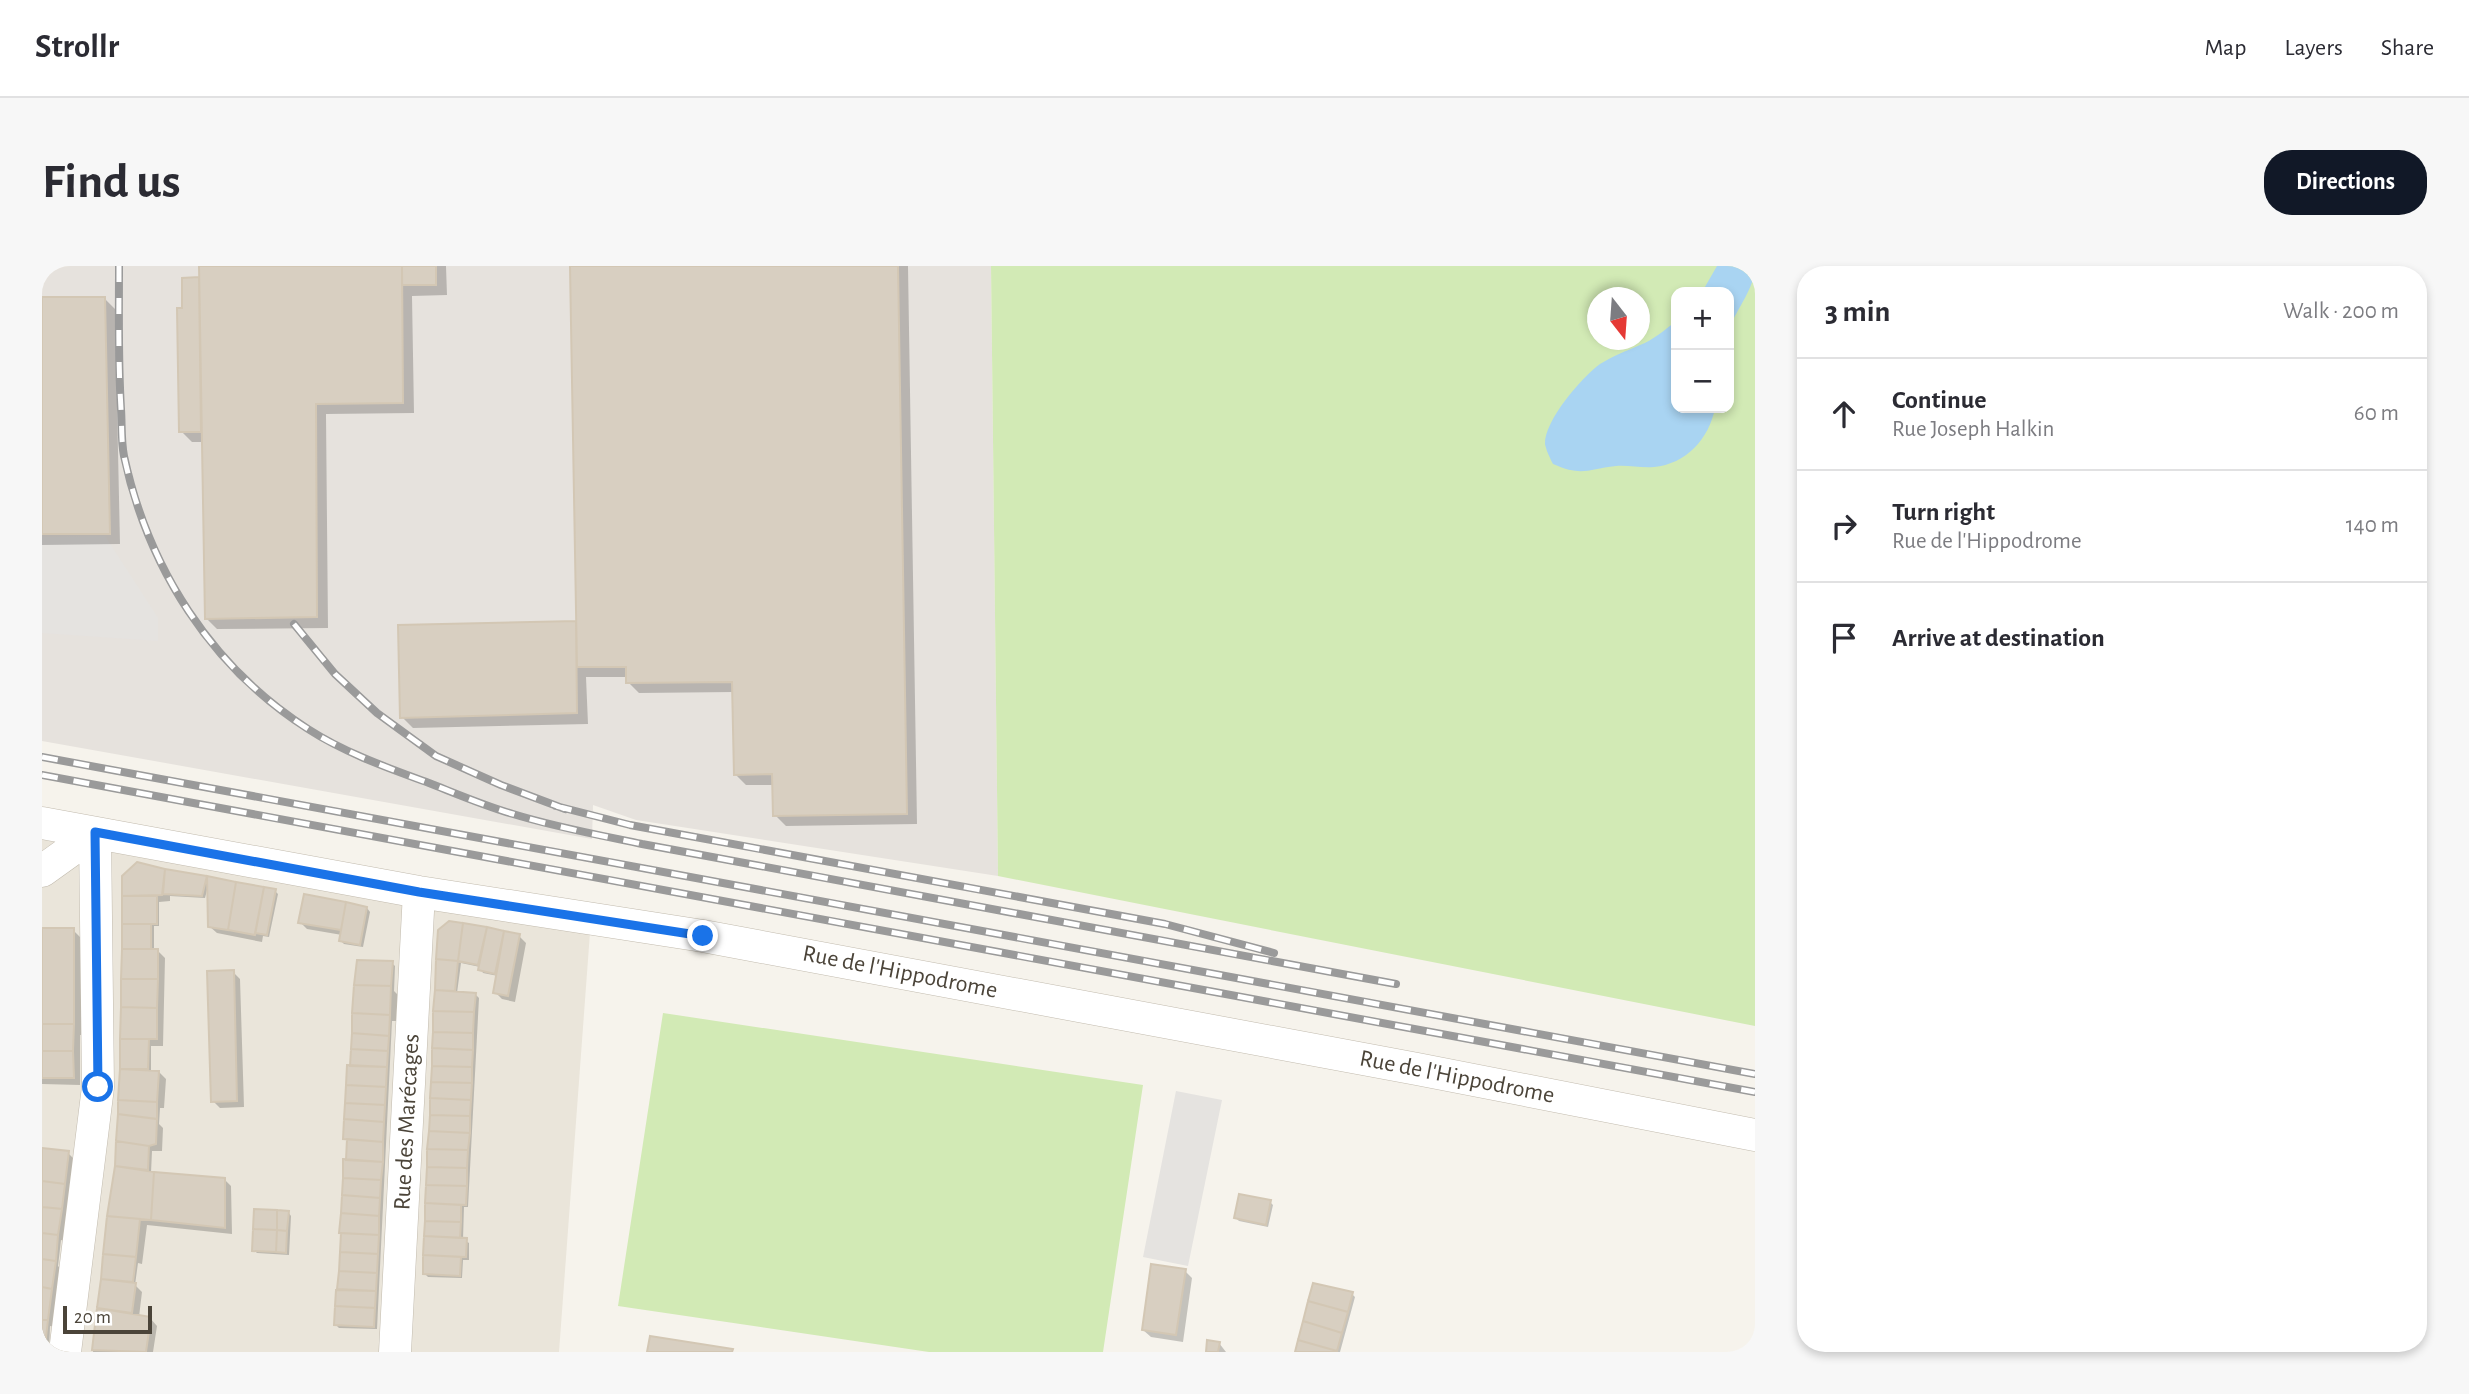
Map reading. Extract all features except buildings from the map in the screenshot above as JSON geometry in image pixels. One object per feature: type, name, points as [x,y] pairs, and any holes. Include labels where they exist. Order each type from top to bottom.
[{"type":"street","name":"Rue de l'Hippodrome","points":[[42,823],[419,892],[717,938],[1755,1135]]},
{"type":"street","points":[[42,871],[95,832]]},
{"type":"street","points":[[65,1352],[98,1087],[95,832]]},
{"type":"street","name":"Rue des Marécages","points":[[395,1352],[419,892]]},
{"type":"shaded area","points":[[42,266],[991,266],[998,876],[636,820],[593,805],[592,839],[42,741]]},
{"type":"shaded area","points":[[105,536],[158,618],[158,641],[42,633],[42,537]]},
{"type":"shaded area","points":[[42,830],[591,919],[559,1352],[42,1352]]},
{"type":"shaded area","points":[[1176,1091],[1222,1100],[1188,1266],[1143,1257]]},
{"type":"green space","points":[[991,266],[1755,266],[1755,1026],[998,876]]},
{"type":"green space","points":[[663,1013],[1143,1085],[1103,1352],[929,1352],[618,1306]]},
{"type":"water","points":[[1717,266],[1755,266],[1749,290],[1734,319],[1734,287],[1705,287]]},
{"type":"water","points":[[1671,325],[1671,413],[1714,413],[1702,440],[1676,461],[1654,467],[1616,466],[1578,471],[1553,464],[1545,444],[1546,434],[1557,412],[1574,389],[1600,364],[1615,356],[1628,350],[1650,350],[1650,340]]},
{"type":"railway","points":[[119,266],[119,373],[123,450],[149,537],[167,575],[213,645],[273,704],[322,738],[367,759],[482,804],[561,827],[1396,984]]},
{"type":"railway","points":[[294,624],[335,674],[377,713],[436,756],[501,785],[565,809]]},
{"type":"railway","points":[[42,757],[1755,1074]]},
{"type":"railway","points":[[42,775],[1755,1092]]},
{"type":"railway","points":[[556,806],[630,825],[1165,924],[1274,953]]},
{"type":"route","points":[[98,1087],[95,832],[419,892],[703,936]]}]
